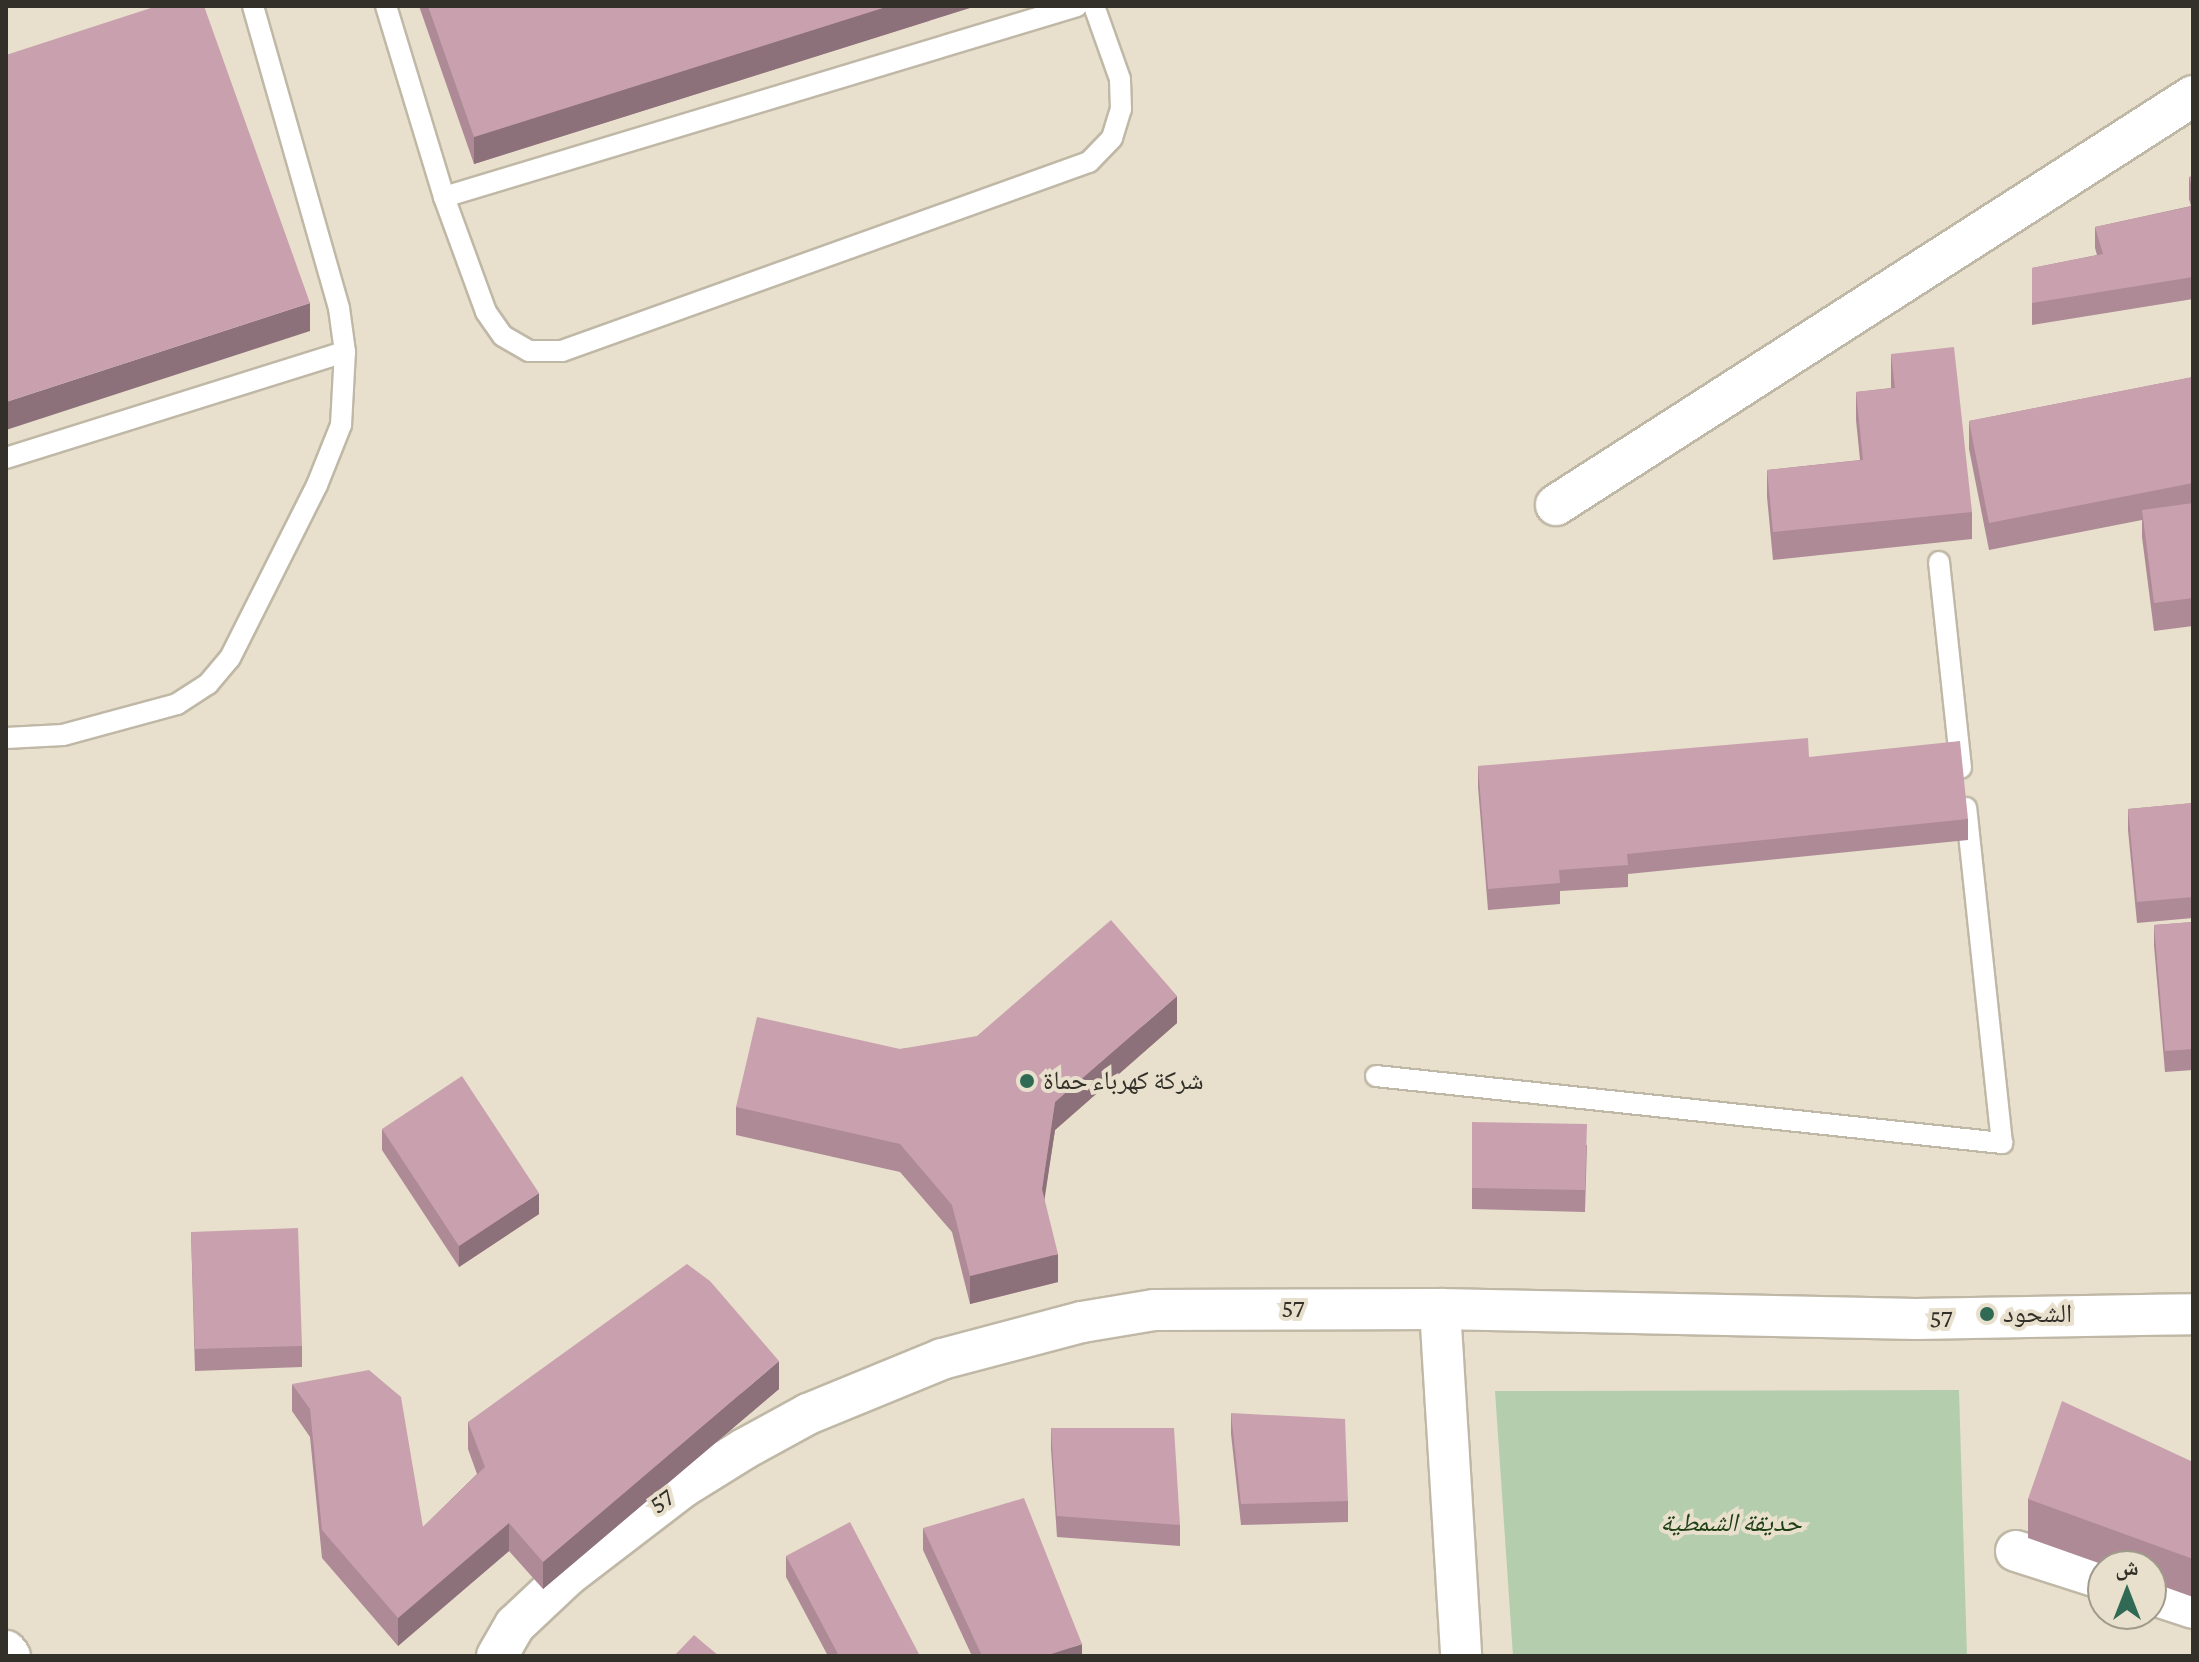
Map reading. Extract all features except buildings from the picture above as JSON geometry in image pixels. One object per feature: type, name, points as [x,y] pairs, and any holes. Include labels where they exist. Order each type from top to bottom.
[{"type":"street","points":[[1556,505],[2193,96]]},
{"type":"street","points":[[1440,1309],[1461,1656]]},
{"type":"street","name":"57","points":[[497,1656],[515,1625],[568,1575],[683,1487],[808,1414],[942,1359],[1082,1322],[1154,1310],[1440,1309],[1916,1319],[2193,1314]]},
{"type":"street","points":[[2016,1551],[2087,1574]]},
{"type":"street","points":[[2167,1599],[2193,1608]]},
{"type":"street","points":[[6,1651],[10,1656]]},
{"type":"lane","points":[[6,738],[63,735],[177,704],[208,684],[230,658],[327,461],[341,425],[345,352],[339,308],[253,6]]},
{"type":"lane","points":[[386,6],[444,197],[486,312],[503,336],[529,351],[562,351],[1089,162],[1112,138],[1121,109],[1120,79],[1094,6]]},
{"type":"lane","points":[[444,197],[1077,6]]},
{"type":"lane","points":[[6,458],[345,352]]},
{"type":"lane","points":[[1376,1076],[2002,1143],[1939,562]]},
{"type":"green space","name":"حديقة الشمطية","points":[[1959,1390],[1967,1656],[1513,1656],[1495,1391]]},
{"type":"place","name":"شركة كهرباء حماة","points":[[1027,1081]]},
{"type":"place","name":"الشحود","points":[[1987,1314]]}]
